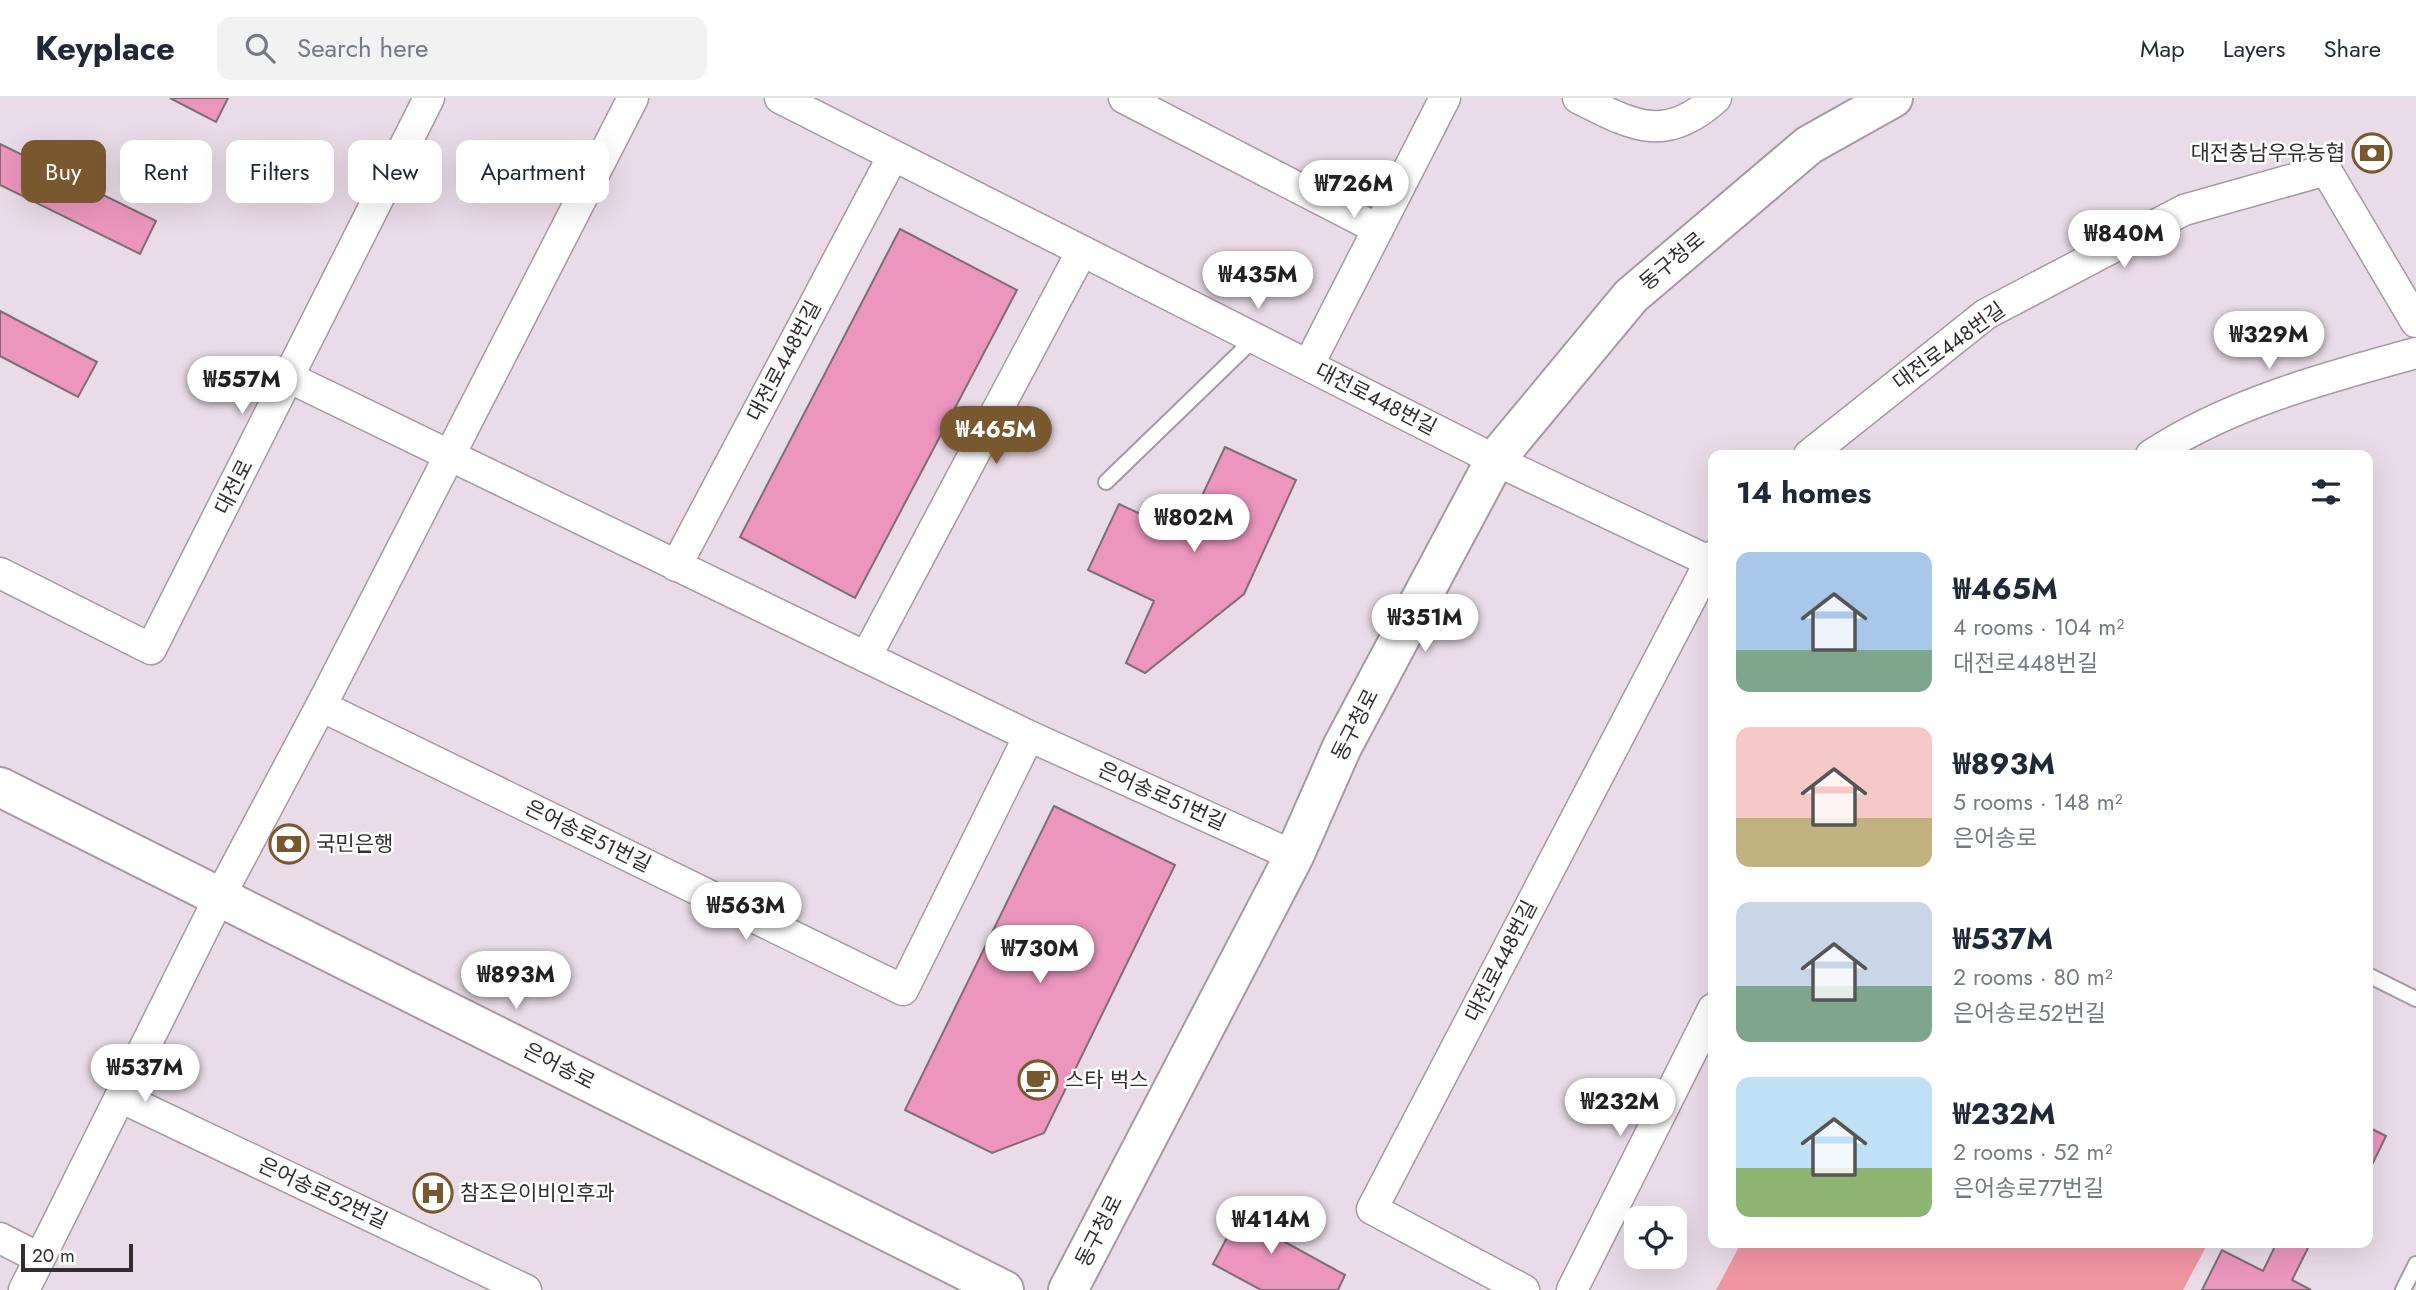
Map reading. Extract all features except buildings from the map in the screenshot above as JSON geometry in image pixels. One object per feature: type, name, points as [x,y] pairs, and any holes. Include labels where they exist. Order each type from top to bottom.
[{"type":"main road","name":"동구청로","points":[[1068,1290],[1294,856],[1342,747],[1495,460],[1632,296],[1809,145],[1893,98]]},
{"type":"main road","name":"은어송로","points":[[0,788],[1004,1290]]},
{"type":"street","name":"대전로","points":[[0,573],[151,649],[429,98]]},
{"type":"street","points":[[24,1290],[220,896],[321,706],[634,98]]},
{"type":"street","name":"대전로448번길","points":[[780,98],[1495,460],[1708,558]]},
{"type":"street","points":[[1124,98],[1378,229]]},
{"type":"street","points":[[1309,365],[1446,98]]},
{"type":"street","points":[[1578,98],[1623,121],[1650,128],[1675,123],[1702,110],[1716,98]]},
{"type":"street","name":"대전로448번길","points":[[676,566],[892,156]]},
{"type":"street","name":"대전로448번길","points":[[1815,450],[1986,314],[2184,210],[2326,170],[2416,322]]},
{"type":"street","points":[[866,657],[1082,251]]},
{"type":"street","points":[[2159,450],[2182,435],[2304,384],[2416,353]]},
{"type":"street","name":"은어송로51번길","points":[[290,378],[1029,736],[1294,856]]},
{"type":"street","name":"대전로448번길","points":[[1524,1290],[1372,1209],[1708,568]]},
{"type":"street","name":"은어송로51번길","points":[[321,706],[903,990],[1029,736]]},
{"type":"street","points":[[1572,1290],[1708,1019]]},
{"type":"street","name":"은어송로52번길","points":[[121,1097],[526,1290]]},
{"type":"street","points":[[0,1238],[39,1258]]},
{"type":"lane","points":[[1106,482],[1255,338]]},
{"type":"lane","points":[[2373,978],[2416,999]]},
{"type":"lane","points":[[2403,1290],[2416,1264]]},
{"type":"shaded area","points":[[1738,1248],[2205,1248],[2183,1290],[1716,1290]]},
{"type":"place","name":"대전충남우유농협","points":[[2372,153]]},
{"type":"place","name":"국민은행","points":[[289,844]]},
{"type":"place","name":"스타 벅스","points":[[1038,1080]]},
{"type":"place","name":"참조은이비인후과","points":[[433,1193]]}]
